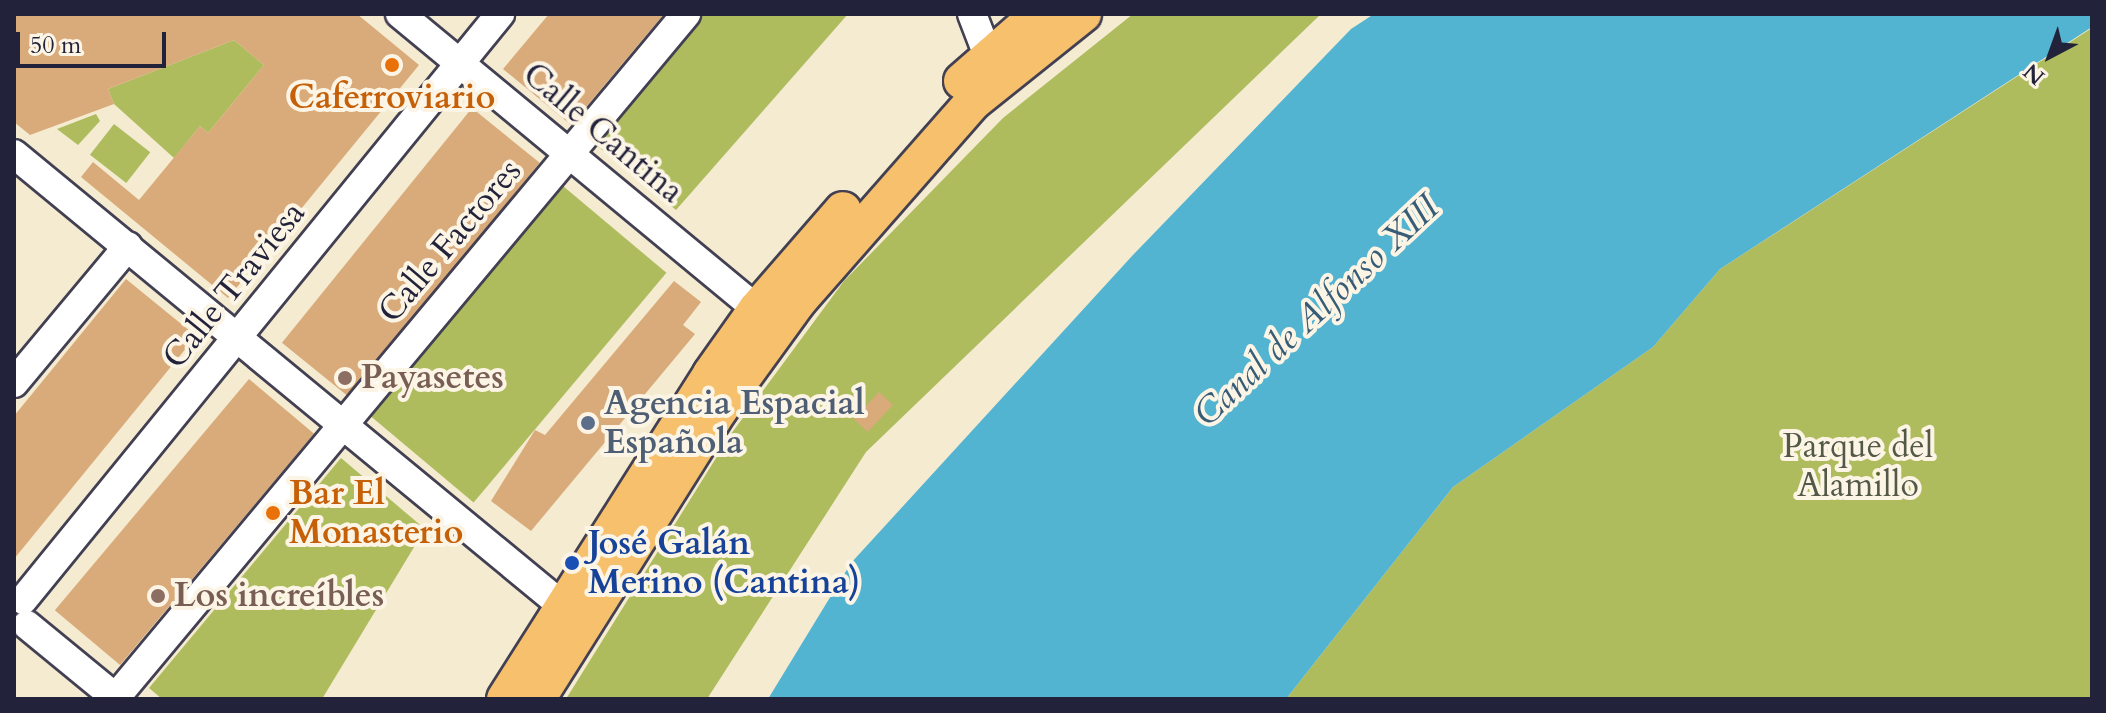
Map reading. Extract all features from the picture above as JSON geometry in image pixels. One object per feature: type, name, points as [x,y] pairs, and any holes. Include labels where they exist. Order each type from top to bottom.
[{"type":"main road","points":[[505,699],[757,309],[957,86],[1039,14]]},
{"type":"main road","points":[[537,699],[727,398],[791,311],[973,102],[1083,14]]},
{"type":"street","name":"Calle Cantina","points":[[400,14],[571,152],[757,309]]},
{"type":"street","name":"Calle Traviesa","points":[[20,614],[239,336],[500,14]]},
{"type":"street","name":"Calle Factores","points":[[116,698],[686,14]]},
{"type":"street","points":[[972,14],[989,58]]},
{"type":"street","points":[[14,154],[239,336],[564,607]]},
{"type":"street","points":[[14,383],[128,246]]},
{"type":"street","points":[[20,614],[116,698]]},
{"type":"green space","points":[[703,14],[848,14],[676,210],[596,145]]},
{"type":"green space","points":[[1133,14],[1321,14],[866,452],[707,699],[566,699],[731,434],[844,281],[1003,118]]},
{"type":"green space","name":"Parque del Alamillo","points":[[2092,28],[2092,699],[1286,699],[1453,487],[1653,347],[1720,269]]},
{"type":"green space","points":[[234,40],[264,65],[208,133],[200,126],[174,158],[114,104],[108,89]]},
{"type":"green space","points":[[96,114],[100,121],[78,145],[57,129]]},
{"type":"green space","points":[[114,124],[150,152],[126,183],[90,155]]},
{"type":"green space","points":[[563,186],[666,273],[474,503],[370,416]]},
{"type":"green space","points":[[341,458],[425,529],[322,699],[162,699],[149,688]]},
{"type":"water","name":"Canal de Alfonso XIII","points":[[1374,14],[2092,14],[2092,27],[1720,269],[1653,347],[1453,487],[1286,699],[768,699],[851,563],[1132,256],[1351,29]]},
{"type":"building","points":[[14,14],[357,14],[419,65],[228,298],[81,177],[93,162],[139,200],[200,126],[208,133],[264,65],[234,40],[108,89],[114,104],[30,135],[14,122]]},
{"type":"building","points":[[549,14],[664,14],[571,125],[503,69]]},
{"type":"building","points":[[472,108],[540,163],[350,397],[282,343]]},
{"type":"building","points":[[126,279],[196,336],[14,559],[14,416]]},
{"type":"building","points":[[674,281],[701,302],[683,325],[695,334],[531,531],[491,501],[535,430],[545,435]]},
{"type":"building","points":[[249,379],[314,434],[120,665],[55,610]]},
{"type":"building","points":[[879,392],[893,405],[868,432],[854,419]]},
{"type":"place","name":"Caferroviario","points":[[392,65]]},
{"type":"place","name":"Payasetes","points":[[345,378]]},
{"type":"place","name":"Agencia Espacial Española","points":[[588,423]]},
{"type":"place","name":"Bar El Monasterio","points":[[273,513]]},
{"type":"place","name":"José Galán Merino (Cantina)","points":[[572,563]]},
{"type":"place","name":"Los increíbles","points":[[158,596]]}]
